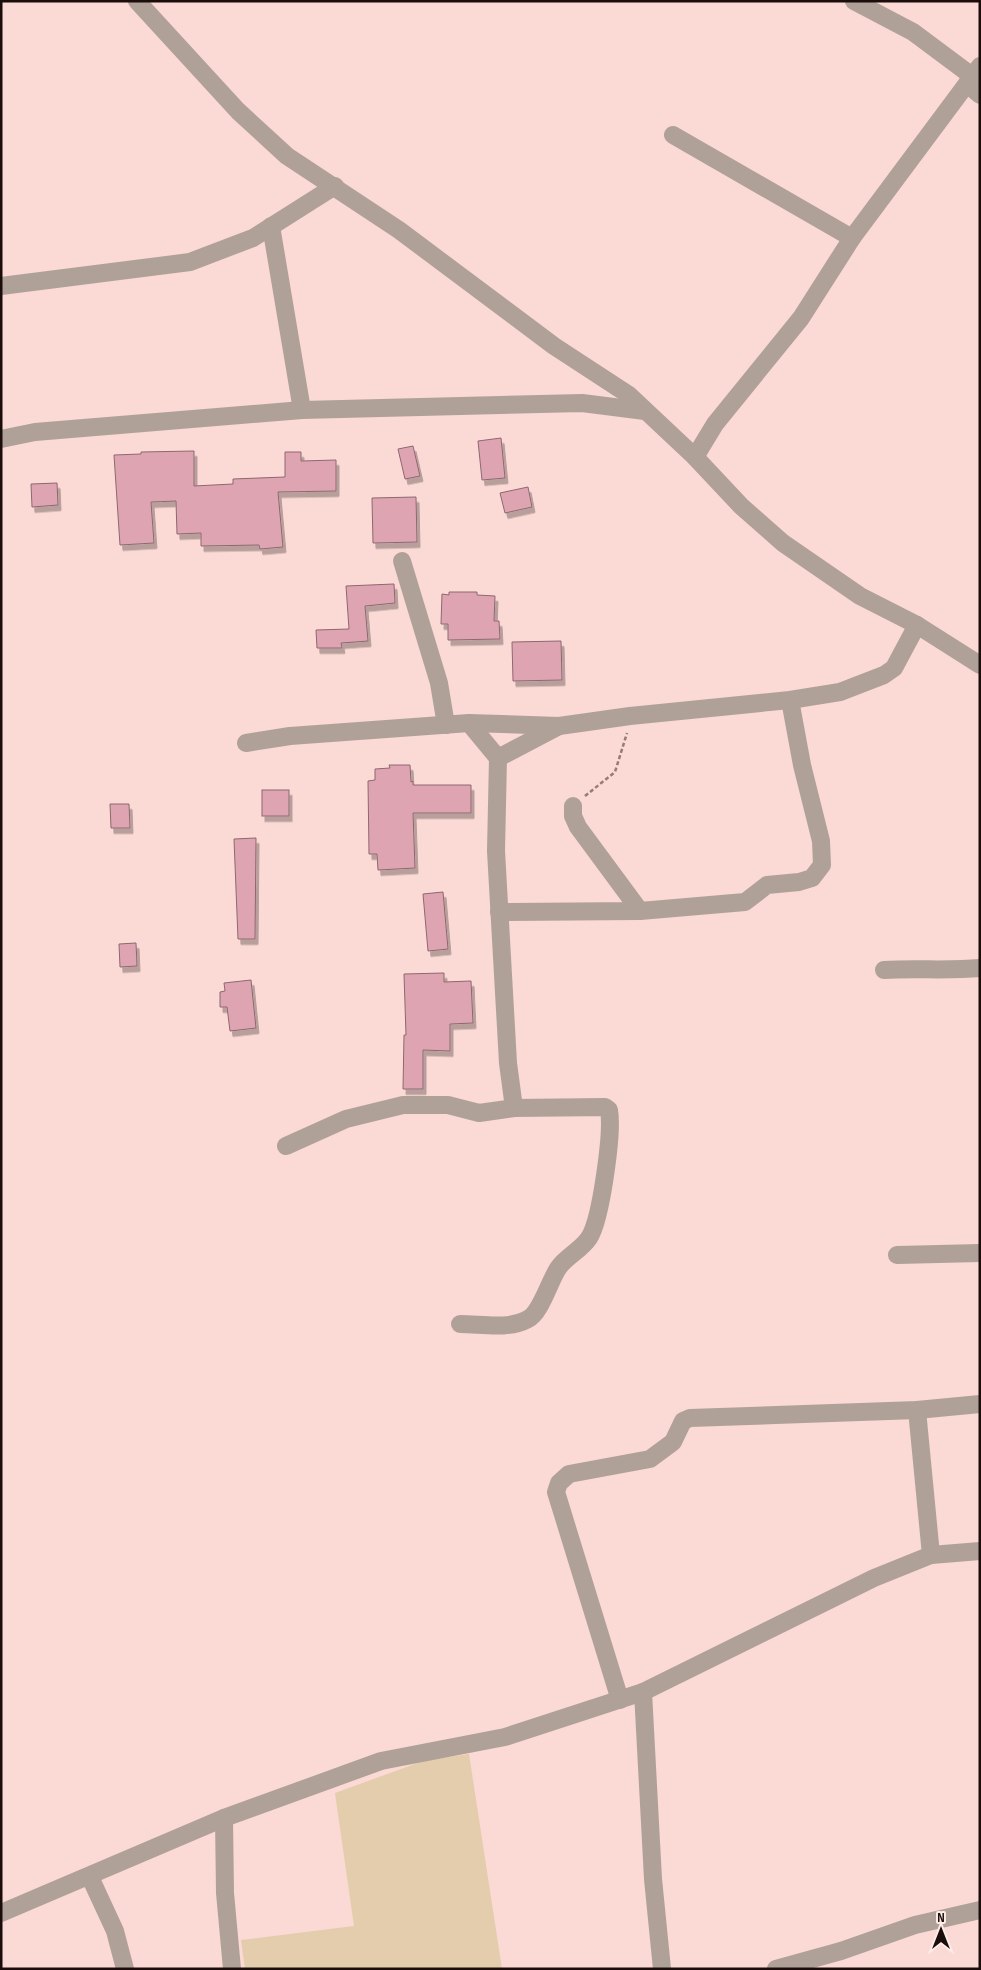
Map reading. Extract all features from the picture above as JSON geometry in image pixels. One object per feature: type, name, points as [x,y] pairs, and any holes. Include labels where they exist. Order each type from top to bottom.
[{"type":"street","points":[[136,1],[238,111],[287,156],[335,186],[444,262],[554,346],[629,395],[695,457],[741,506],[783,543],[860,596],[918,625],[980,665]]},
{"type":"street","points":[[695,457],[715,424],[801,318],[852,238],[975,80],[913,32],[854,1]]},
{"type":"street","points":[[673,135],[852,238]]},
{"type":"street","points":[[1,286],[190,262],[253,238],[335,186]]},
{"type":"street","points":[[271,226],[302,410]]},
{"type":"street","points":[[1,439],[35,432],[302,410],[582,403],[646,411]]},
{"type":"street","points":[[402,560],[441,690],[446,725]]},
{"type":"street","points":[[246,743],[290,736],[469,723],[559,726],[630,716],[790,700],[840,692],[884,675],[894,668],[918,625]]},
{"type":"street","points":[[499,912],[640,910],[745,902],[767,885],[799,882],[812,878],[822,865],[821,841],[802,766],[790,700]]},
{"type":"street","points":[[469,723],[498,758],[496,851],[508,1063],[514,1108]]},
{"type":"street","points":[[498,758],[559,726]]},
{"type":"street","points":[[573,806],[573,816],[578,827],[640,910]]},
{"type":"street","points":[[884,970],[946,971],[980,968]]},
{"type":"street","points":[[286,1146],[346,1118],[403,1105],[448,1105],[479,1113],[514,1108],[605,1107],[609,1110],[609,1146],[599,1203],[590,1236],[577,1252],[559,1266],[530,1318],[514,1325],[460,1324]]},
{"type":"street","points":[[897,1255],[980,1253]]},
{"type":"street","points":[[620,1700],[556,1492],[559,1483],[569,1474],[650,1459],[673,1442],[683,1421],[690,1418],[917,1410],[980,1404]]},
{"type":"street","points":[[917,1410],[931,1555]]},
{"type":"street","points":[[1,1913],[90,1877],[224,1818],[381,1761],[505,1737],[643,1692],[874,1578],[931,1555],[980,1551]]},
{"type":"street","points":[[643,1692],[653,1880],[662,1969]]},
{"type":"street","points":[[224,1818],[225,1893],[232,1969]]},
{"type":"street","points":[[90,1877],[115,1931],[125,1969]]},
{"type":"street","points":[[776,1969],[841,1951],[915,1925],[980,1910]]},
{"type":"path","points":[[573,806],[578,799],[615,772],[623,750],[630,716]]},
{"type":"shaded area","points":[[469,1754],[502,1969],[245,1969],[241,1940],[354,1926],[335,1793],[423,1761]]},
{"type":"building","points":[[501,438],[505,478],[482,480],[478,441]]},
{"type":"building","points":[[413,446],[420,476],[405,479],[398,449]]},
{"type":"building","points":[[194,451],[194,486],[233,484],[233,479],[285,477],[285,452],[301,452],[301,461],[336,460],[336,491],[278,492],[283,547],[260,549],[259,545],[201,546],[201,533],[177,534],[176,501],[151,502],[154,543],[120,545],[114,455],[141,454],[141,452]]},
{"type":"building","points":[[57,483],[58,505],[32,507],[31,484]]},
{"type":"building","points":[[528,487],[532,507],[505,513],[500,493]]},
{"type":"building","points":[[416,497],[417,542],[373,543],[372,498]]},
{"type":"building","points":[[394,584],[395,603],[365,606],[368,641],[341,643],[342,648],[317,648],[316,630],[349,629],[346,586]]},
{"type":"building","points":[[449,592],[477,592],[477,595],[495,596],[494,621],[499,621],[500,639],[448,640],[448,624],[441,624],[442,594],[449,595]]},
{"type":"building","points":[[561,641],[562,680],[513,681],[512,642]]},
{"type":"building","points":[[389,765],[410,765],[411,782],[413,781],[413,785],[471,785],[471,813],[413,813],[415,868],[378,870],[377,854],[369,854],[368,781],[375,780],[375,769],[390,768]]},
{"type":"building","points":[[262,790],[289,790],[289,816],[262,816]]},
{"type":"building","points":[[110,804],[129,804],[130,828],[111,828]]},
{"type":"building","points":[[256,838],[255,939],[238,939],[234,839]]},
{"type":"building","points":[[443,892],[448,949],[428,951],[423,894]]},
{"type":"building","points":[[136,943],[137,966],[120,967],[119,944]]},
{"type":"building","points":[[444,973],[444,982],[471,981],[473,1023],[450,1024],[450,1051],[423,1050],[423,1089],[403,1089],[404,1035],[406,1035],[404,974]]},
{"type":"building","points":[[251,980],[256,1028],[230,1031],[227,1007],[220,1007],[220,992],[225,991],[224,983]]}]
